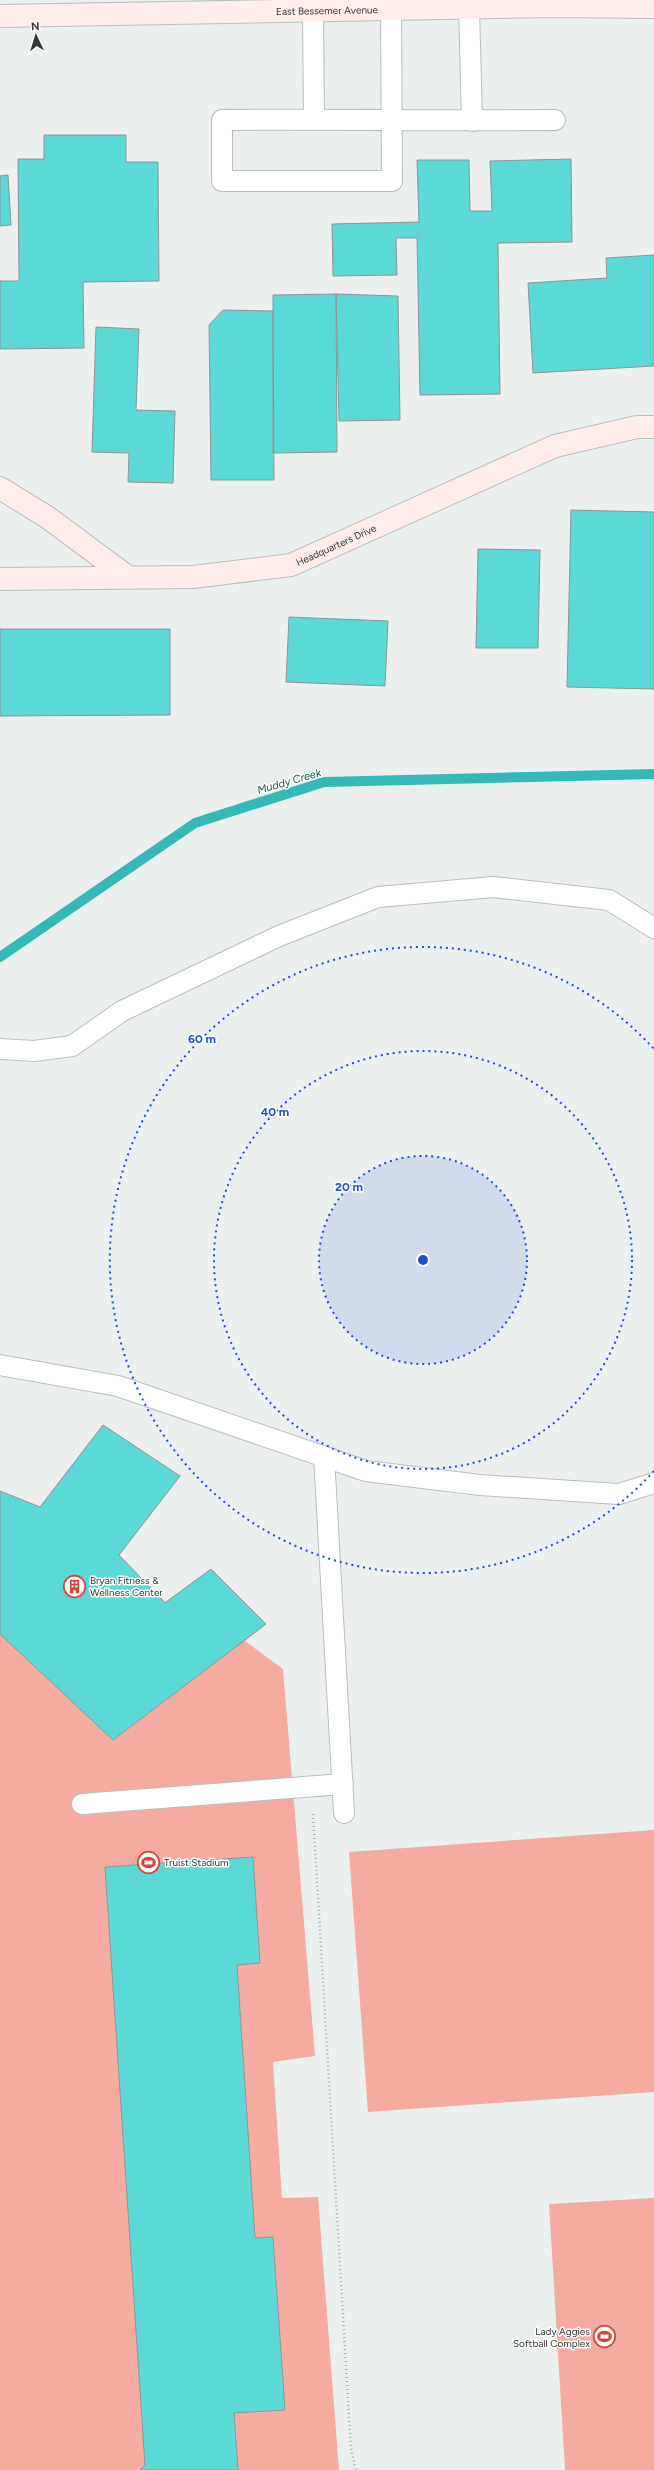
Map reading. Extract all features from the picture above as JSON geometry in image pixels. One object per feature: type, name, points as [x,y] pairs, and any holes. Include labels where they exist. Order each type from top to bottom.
[{"type":"main road","name":"East Bessemer Avenue","points":[[0,16],[31,8],[313,11],[469,8],[554,3],[654,7]]},
{"type":"main road","name":"Headquarters Drive","points":[[0,579],[193,577],[291,565],[555,446],[637,428],[654,427]]},
{"type":"main road","points":[[0,488],[47,517],[128,577]]},
{"type":"lane","points":[[469,8],[472,121]]},
{"type":"lane","points":[[391,9],[391,120],[392,181],[222,181],[222,120],[314,119],[391,120],[472,121],[555,120]]},
{"type":"lane","points":[[313,11],[314,119]]},
{"type":"lane","points":[[0,1049],[34,1051],[72,1046],[122,1011],[279,936],[378,897],[493,887],[609,900],[654,928]]},
{"type":"lane","points":[[0,1365],[118,1386],[366,1471],[480,1485],[619,1494],[654,1483]]},
{"type":"lane","points":[[324,1456],[344,1813]]},
{"type":"lane","points":[[82,1804],[343,1784]]},
{"type":"path","points":[[313,1811],[351,2449],[356,2470]]},
{"type":"shaded area","name":"Truist Stadium","points":[[103,1425],[180,1476],[119,1555],[165,1602],[211,1569],[266,1624],[245,1641],[283,1669],[315,2056],[273,2062],[282,2198],[318,2197],[339,2470],[0,2470],[0,1491],[40,1507]]},
{"type":"shaded area","points":[[654,1830],[654,2092],[368,2112],[349,1852]]},
{"type":"shaded area","name":"Lady Aggies Softball Complex","points":[[654,2198],[654,2470],[565,2470],[549,2204]]},
{"type":"building","points":[[44,135],[126,135],[126,162],[158,162],[159,281],[83,282],[84,348],[0,349],[0,281],[19,281],[18,159],[44,159]]},
{"type":"building","points":[[571,159],[572,242],[498,243],[500,394],[420,395],[417,238],[396,238],[397,275],[333,276],[332,224],[419,222],[417,160],[469,160],[470,211],[492,211],[490,161]]},
{"type":"building","points":[[8,175],[11,225],[0,226],[0,176]]},
{"type":"building","points":[[654,255],[654,366],[533,373],[528,283],[607,278],[606,258]]},
{"type":"building","points":[[336,294],[398,296],[400,420],[339,421]]},
{"type":"building","points":[[336,294],[337,452],[273,453],[273,295]]},
{"type":"building","points":[[223,310],[273,311],[274,480],[211,480],[209,325]]},
{"type":"building","points":[[96,327],[139,329],[136,410],[175,411],[173,483],[128,482],[129,453],[92,452]]},
{"type":"building","points":[[571,510],[654,512],[654,689],[567,687]]},
{"type":"building","points":[[478,549],[540,550],[538,648],[476,648]]},
{"type":"building","points":[[289,617],[388,621],[385,686],[286,682]]},
{"type":"building","points":[[0,629],[170,629],[170,715],[0,716]]},
{"type":"building","name":"Bryan Fitness & Wellness Center","points":[[103,1425],[180,1476],[119,1555],[165,1603],[211,1569],[266,1624],[113,1740],[0,1634],[0,1491],[40,1507]]},
{"type":"building","points":[[253,1857],[260,1963],[237,1965],[255,2238],[273,2237],[285,2410],[234,2413],[238,2470],[140,2470],[145,2465],[105,1867]]},
{"type":"waterway","name":"Muddy Creek","points":[[0,957],[195,823],[324,782],[654,774]]},
{"type":"place","name":"Bryan Fitness & Wellness Center","points":[[74,1586]]},
{"type":"place","name":"Truist Stadium","points":[[149,1862]]},
{"type":"place","name":"Lady Aggies Softball Complex","points":[[605,2337]]}]
